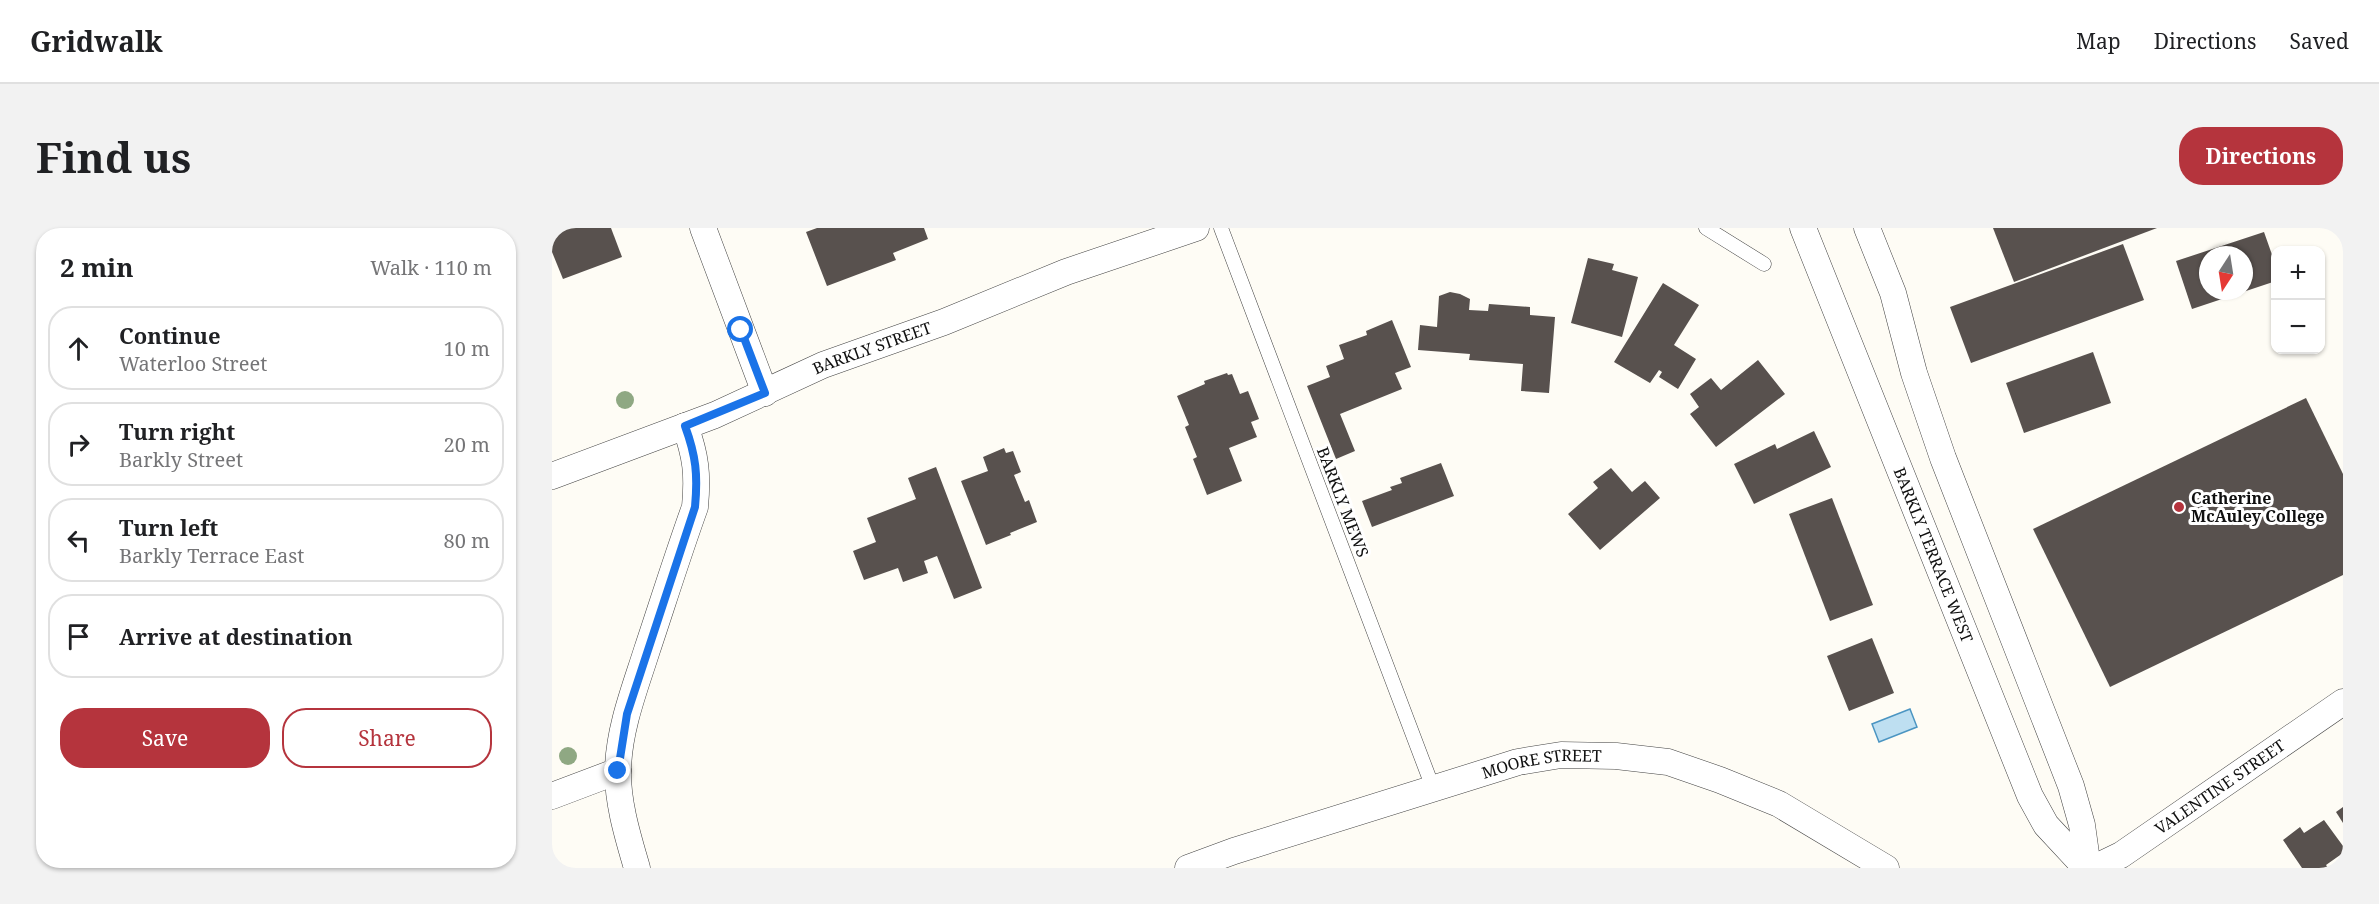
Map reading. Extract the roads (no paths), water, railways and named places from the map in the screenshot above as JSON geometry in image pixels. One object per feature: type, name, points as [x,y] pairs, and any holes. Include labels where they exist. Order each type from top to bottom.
[{"type":"street","points":[[703,228],[765,393]]},
{"type":"street","name":"BARKLY STREET","points":[[552,476],[685,426],[765,393],[823,365],[944,322],[1066,272],[1196,228]]},
{"type":"street","name":"BARKLY TERRACE WEST","points":[[1803,228],[2030,796],[2046,825],[2087,868]]},
{"type":"street","name":"BARKLY TERRACE WEST","points":[[1868,228],[1893,293],[1914,374],[1940,451],[2071,786],[2082,825],[2087,868]]},
{"type":"street","points":[[637,868],[628,839],[618,771],[627,714],[695,507],[698,478],[694,451],[685,426]]},
{"type":"street","name":"VALENTINE STREET","points":[[2094,868],[2121,855],[2343,702]]},
{"type":"street","name":"MOORE STREET","points":[[1188,868],[1237,860],[1433,788],[1518,762],[1561,755],[1616,756],[1668,762],[1720,780],[1779,804],[1886,868]]},
{"type":"street","points":[[552,796],[618,771]]},
{"type":"lane","name":"BARKLY MEWS","points":[[1221,228],[1433,788]]},
{"type":"lane","points":[[1706,228],[1764,264]]},
{"type":"water","points":[[1910,709],[1917,727],[1879,742],[1872,724]]},
{"type":"place","name":"Catherine McAuley College","points":[[2179,507]]}]
